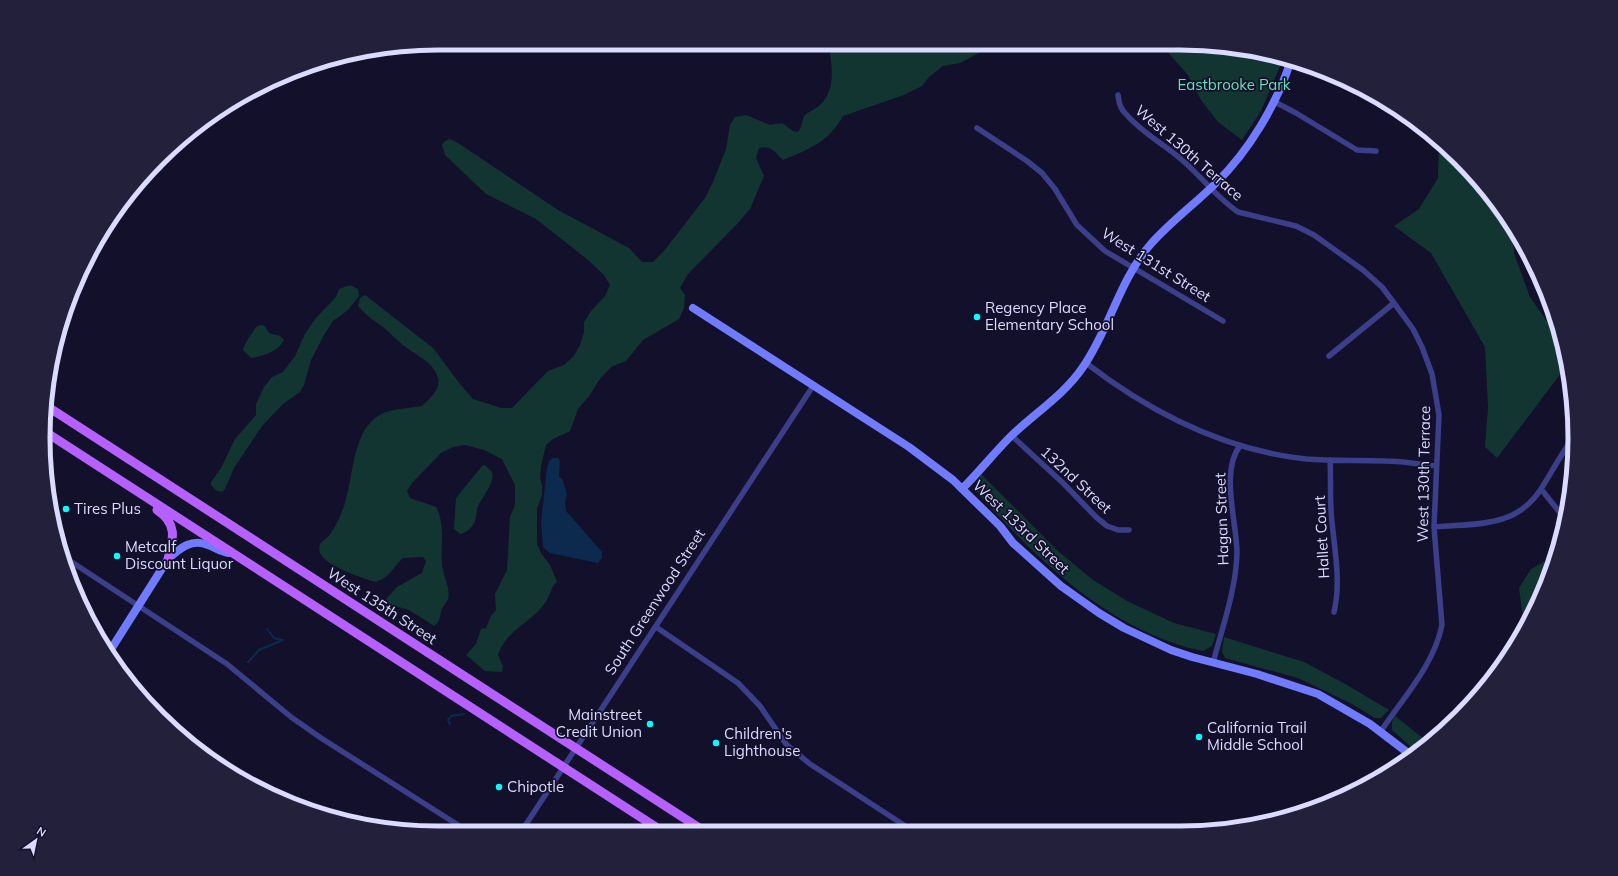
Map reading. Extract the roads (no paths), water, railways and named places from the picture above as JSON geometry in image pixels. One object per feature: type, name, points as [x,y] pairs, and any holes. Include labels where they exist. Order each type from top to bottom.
[{"type":"main road","name":"West 135th Street","points":[[51,409],[696,826]]},
{"type":"main road","points":[[50,435],[654,826]]},
{"type":"main road","points":[[58,440],[59,446],[168,519],[173,528],[168,559]]},
{"type":"street","points":[[962,490],[1012,436],[1069,385],[1086,363],[1100,339],[1117,296],[1133,267],[1162,233],[1211,188],[1241,154],[1273,100],[1288,66]]},
{"type":"street","name":"West 130th Terrace","points":[[1118,95],[1121,109],[1125,114],[1152,139],[1181,160],[1211,188],[1222,201],[1238,212],[1296,226],[1314,235],[1363,270],[1382,287],[1413,329],[1432,374],[1439,416],[1434,527],[1437,576],[1442,619],[1439,638],[1430,659],[1381,731]]},
{"type":"street","points":[[1273,100],[1357,150],[1376,151]]},
{"type":"street","name":"West 131st Street","points":[[977,128],[1027,161],[1042,173],[1055,189],[1077,225],[1105,251],[1223,321]]},
{"type":"street","points":[[1329,356],[1394,303]]},
{"type":"street","name":"West 133rd Street","points":[[693,308],[909,448],[962,490],[1038,566],[1061,586],[1089,606],[1146,639],[1185,655],[1297,686],[1354,713],[1381,731],[1408,752]]},
{"type":"street","points":[[1086,363],[1122,390],[1166,416],[1202,433],[1240,446],[1288,456],[1330,460],[1386,461],[1436,466]]},
{"type":"street","name":"South Greenwood Street","points":[[525,826],[813,386]]},
{"type":"street","name":"132nd Street","points":[[1012,436],[1063,483],[1096,517],[1112,528],[1129,530]]},
{"type":"street","name":"Hagan Street","points":[[1213,663],[1235,571],[1237,553],[1232,492],[1232,468],[1234,453],[1240,446]]},
{"type":"street","points":[[1434,527],[1490,523],[1504,520],[1523,510],[1541,489],[1568,447]]},
{"type":"street","name":"Hallet Court","points":[[1330,460],[1331,510],[1336,568],[1334,612]]},
{"type":"street","points":[[1541,489],[1552,506],[1561,515]]},
{"type":"street","points":[[112,648],[168,559],[188,544],[196,542],[207,544],[224,552],[233,553]]},
{"type":"street","points":[[70,561],[227,664],[291,717],[321,738],[460,826]]},
{"type":"street","points":[[656,627],[738,683],[760,706],[786,744],[810,764],[905,826]]},
{"type":"water","points":[[553,458],[558,458],[560,460],[559,476],[563,481],[567,495],[565,502],[566,511],[602,552],[602,558],[598,563],[550,553],[543,547],[541,522],[547,468],[549,461]]},
{"type":"waterway","points":[[267,629],[274,638],[282,640]]},
{"type":"waterway","points":[[248,662],[259,650],[283,640]]},
{"type":"waterway","points":[[450,724],[448,720],[451,716],[464,714]]},
{"type":"place","name":"Regency Place Elementary School","points":[[977,317]]},
{"type":"place","name":"Tires Plus","points":[[66,509]]},
{"type":"place","name":"Metcalf Discount Liquor","points":[[117,556]]},
{"type":"place","name":"Mainstreet Credit Union","points":[[650,724]]},
{"type":"place","name":"California Trail Middle School","points":[[1199,737]]},
{"type":"place","name":"Children's Lighthouse","points":[[716,743]]},
{"type":"place","name":"Chipotle","points":[[499,787]]},
{"type":"park label","name":"Eastbrooke Park","points":[[1234,85]]}]
